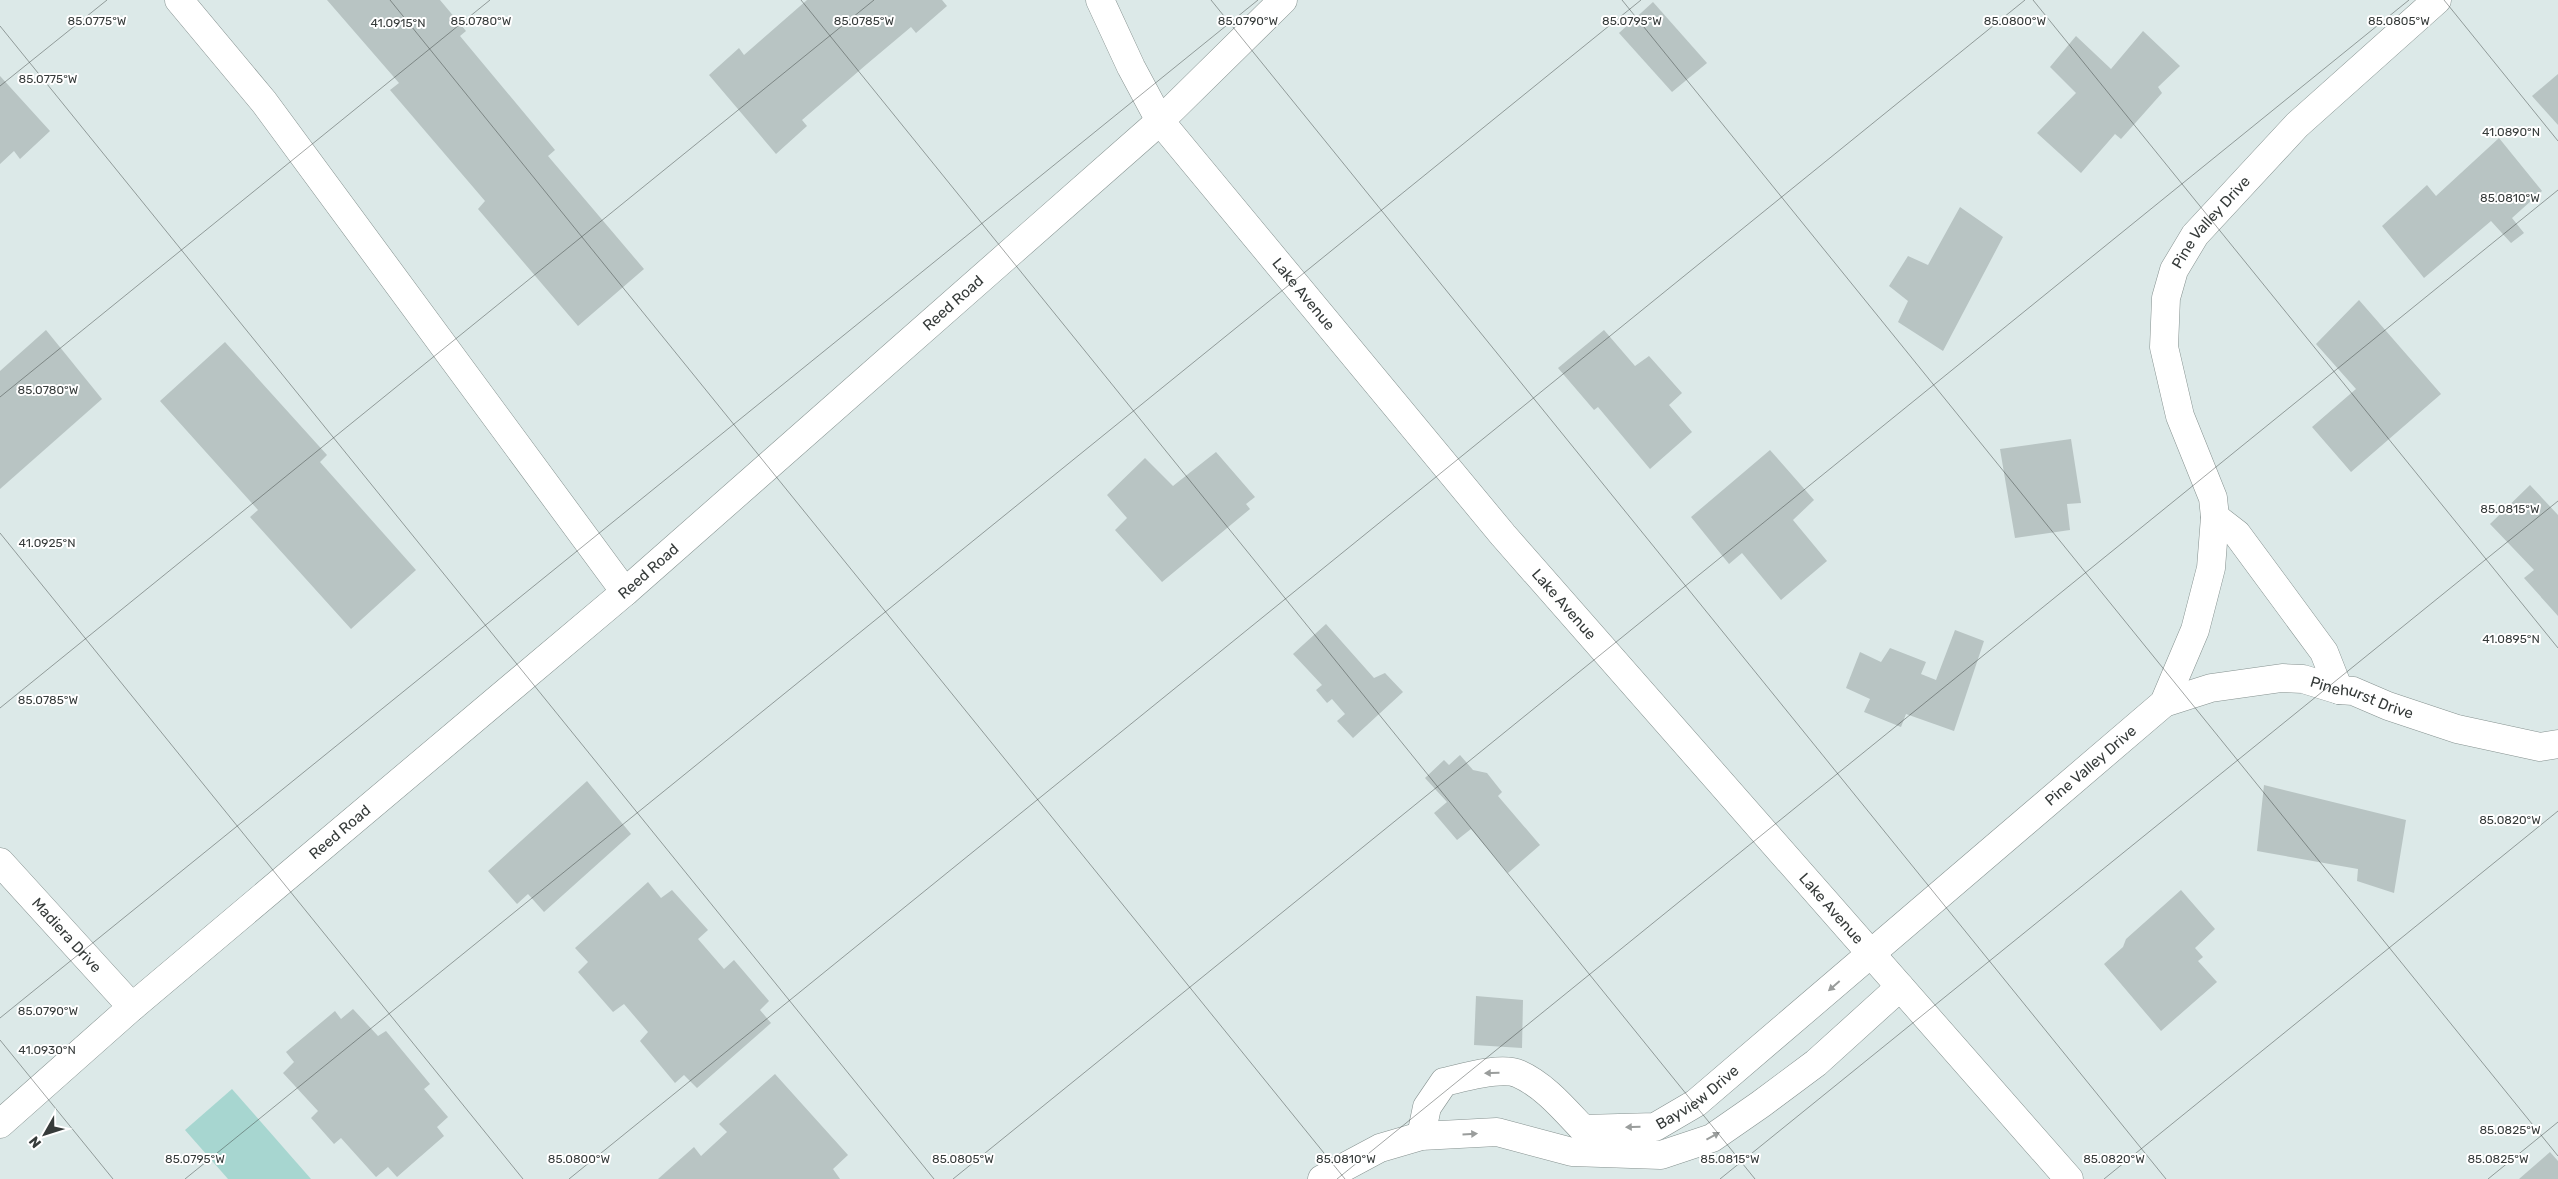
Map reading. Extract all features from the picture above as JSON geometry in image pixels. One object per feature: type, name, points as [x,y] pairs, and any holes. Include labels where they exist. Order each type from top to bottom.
[{"type":"street","points":[[178,0],[264,102],[625,592]]},
{"type":"street","name":"Lake Avenue","points":[[1100,0],[1131,67],[1160,121],[1503,535],[2069,1179]]},
{"type":"street","name":"Reed Road","points":[[0,1124],[132,1007],[625,592],[1160,121],[1283,0]]},
{"type":"street","name":"Pine Valley Drive","points":[[1871,954],[2164,703],[2194,630],[2211,568],[2215,517],[2213,498],[2180,416],[2164,348],[2166,298],[2174,270],[2195,235],[2297,125],[2437,0]]},
{"type":"street","points":[[2215,517],[2237,534],[2324,652],[2339,690]]},
{"type":"street","name":"Pinehurst Drive","points":[[2164,703],[2212,688],[2282,678],[2303,679],[2339,690],[2353,691],[2388,706],[2457,729],[2540,747],[2558,744]]},
{"type":"street","name":"Madiera Drive","points":[[0,862],[132,1007]]},
{"type":"street","name":"Bayview Drive","points":[[1421,1136],[1427,1107],[1444,1082],[1486,1072],[1518,1073],[1553,1098],[1583,1129],[1655,1126],[1696,1103],[1871,954]]},
{"type":"street","points":[[1322,1179],[1380,1148],[1421,1136],[1497,1132],[1572,1152],[1662,1155],[1712,1138],[1761,1104],[1816,1063],[1900,987]]},
{"type":"green space","points":[[232,1089],[311,1179],[228,1179],[185,1130]]},
{"type":"building","points":[[327,0],[440,0],[466,31],[460,36],[555,150],[548,156],[644,269],[578,326],[478,209],[485,201],[390,90],[399,83]]},
{"type":"building","points":[[807,0],[942,0],[947,6],[916,33],[911,27],[802,120],[807,126],[776,154],[709,75],[739,48],[744,55]]},
{"type":"building","points":[[1653,2],[1707,63],[1672,92],[1619,33]]},
{"type":"building","points":[[2143,31],[2180,66],[2158,87],[2162,93],[2121,139],[2115,134],[2081,173],[2037,133],[2076,93],[2050,67],[2076,36],[2111,69]]},
{"type":"building","points":[[2558,74],[2558,125],[2532,96]]},
{"type":"building","points":[[0,76],[50,131],[20,159],[14,151],[0,164]]},
{"type":"building","points":[[2499,138],[2542,191],[2512,218],[2524,233],[2511,243],[2491,221],[2424,278],[2382,226],[2427,185],[2436,196]]},
{"type":"building","points":[[1960,207],[2003,237],[1943,351],[1898,322],[1908,301],[1889,286],[1908,256],[1928,265]]},
{"type":"building","points":[[2359,300],[2441,394],[2351,472],[2312,427],[2356,389],[2316,344]]},
{"type":"building","points":[[46,330],[102,399],[0,489],[0,371]]},
{"type":"building","points":[[1604,330],[1635,366],[1649,356],[1682,393],[1669,405],[1692,432],[1650,469],[1598,407],[1594,410],[1558,368]]},
{"type":"building","points":[[225,342],[327,455],[320,462],[416,570],[351,629],[250,517],[258,510],[160,401]]},
{"type":"building","points":[[2071,439],[2081,503],[2067,504],[2070,530],[2015,538],[2000,449]]},
{"type":"building","points":[[1770,450],[1814,500],[1793,520],[1827,561],[1781,600],[1742,553],[1729,564],[1691,517]]},
{"type":"building","points":[[1216,452],[1255,497],[1246,504],[1250,509],[1162,582],[1115,530],[1127,518],[1107,495],[1145,458],[1173,486]]},
{"type":"building","points":[[2530,485],[2558,515],[2558,616],[2524,578],[2534,570],[2490,524]]},
{"type":"building","points":[[1326,624],[1374,678],[1385,673],[1403,692],[1353,738],[1337,721],[1345,714],[1332,699],[1327,703],[1316,690],[1322,685],[1293,654]]},
{"type":"building","points":[[1955,630],[1984,641],[1954,731],[1906,714],[1901,727],[1864,712],[1870,699],[1846,688],[1860,652],[1881,662],[1890,648],[1926,662],[1921,674],[1936,680]]},
{"type":"building","points":[[1460,755],[1473,770],[1487,773],[1502,792],[1498,796],[1540,845],[1508,873],[1471,829],[1457,840],[1434,813],[1447,802],[1425,778],[1444,760],[1449,765]]},
{"type":"building","points":[[587,781],[631,834],[544,912],[528,894],[517,904],[488,871]]},
{"type":"building","points":[[2264,785],[2406,820],[2394,893],[2357,881],[2358,869],[2257,851]]},
{"type":"building","points":[[648,882],[661,898],[672,890],[708,930],[698,939],[724,969],[734,960],[769,1001],[760,1010],[771,1023],[697,1088],[684,1075],[675,1083],[640,1041],[648,1032],[624,1004],[613,1012],[578,972],[588,962],[575,948]]},
{"type":"building","points":[[2181,890],[2215,929],[2195,948],[2203,957],[2198,961],[2217,982],[2161,1031],[2104,964],[2123,947],[2126,939]]},
{"type":"building","points":[[1476,996],[1523,1000],[1522,1048],[1474,1045]]},
{"type":"building","points":[[353,1009],[378,1036],[386,1031],[430,1084],[424,1089],[448,1117],[437,1127],[444,1136],[397,1177],[388,1167],[376,1177],[341,1138],[334,1144],[311,1118],[318,1111],[283,1073],[294,1062],[286,1052],[335,1011],[341,1019]]},
{"type":"building","points":[[775,1074],[848,1155],[833,1169],[840,1179],[658,1179],[694,1147],[701,1156],[727,1132],[719,1124]]},
{"type":"building","points":[[2550,1152],[2558,1161],[2558,1179],[2519,1179]]}]
